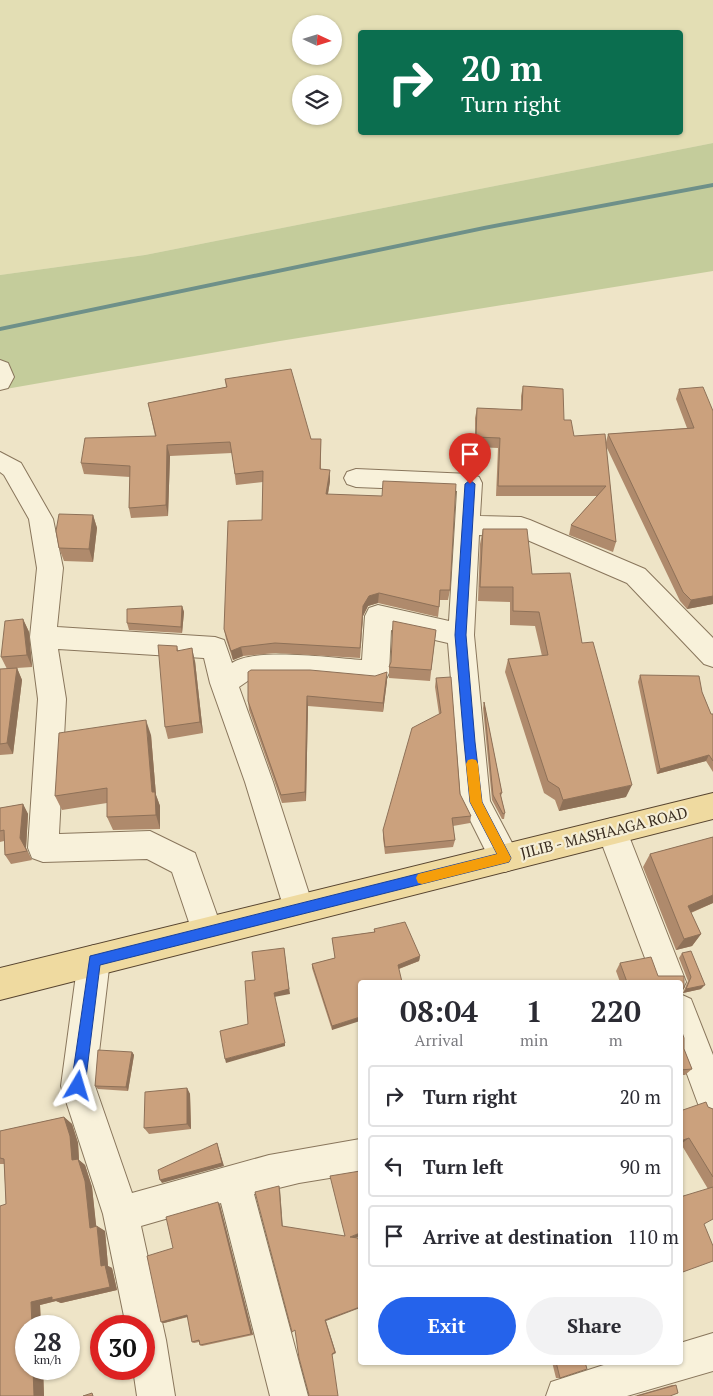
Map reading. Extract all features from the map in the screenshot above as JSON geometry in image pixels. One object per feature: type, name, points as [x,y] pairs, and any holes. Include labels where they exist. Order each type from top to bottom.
[{"type":"main road","name":"JILIB - MASHAAGA ROAD","points":[[0,984],[713,806]]},
{"type":"street","points":[[0,368],[3,377],[0,382]]},
{"type":"street","points":[[0,461],[13,469],[41,519],[50,568],[43,638],[52,699],[43,848],[150,845],[184,863],[206,932]]},
{"type":"street","points":[[356,478],[470,484],[461,635],[476,802],[505,858]]},
{"type":"street","points":[[468,525],[521,527],[636,576],[713,656]]},
{"type":"street","points":[[224,683],[247,667],[311,667],[375,673],[378,616],[461,635]]},
{"type":"street","points":[[43,638],[215,648],[224,683],[300,909]]},
{"type":"street","points":[[612,831],[669,980]]},
{"type":"street","points":[[94,960],[78,1086],[121,1214],[147,1340],[156,1396]]},
{"type":"street","points":[[683,1019],[702,1078]]},
{"type":"street","points":[[121,1214],[233,1182],[313,1162],[358,1156]]},
{"type":"street","points":[[233,1182],[290,1396]]},
{"type":"street","points":[[683,1361],[713,1352]]},
{"type":"street","points":[[565,1396],[668,1365]]},
{"type":"shaded area","points":[[0,0],[713,0],[713,143],[145,255],[0,275]]},
{"type":"green space","points":[[713,143],[713,271],[280,341],[0,390],[0,275],[145,255]]},
{"type":"building","points":[[291,369],[311,439],[321,439],[320,469],[330,470],[326,494],[382,496],[383,481],[456,484],[450,590],[440,590],[439,607],[379,593],[369,596],[363,606],[360,648],[275,643],[241,647],[231,651],[224,629],[228,521],[262,520],[263,471],[235,474],[230,442],[167,445],[166,505],[129,508],[130,466],[81,463],[85,438],[156,436],[148,403],[227,387],[225,379]]},
{"type":"building","points":[[523,386],[563,389],[564,420],[571,420],[574,436],[605,434],[616,542],[571,525],[606,486],[498,486],[500,438],[476,437],[477,408],[522,410]]},
{"type":"building","points":[[703,387],[713,411],[713,596],[691,600],[683,592],[608,434],[694,428],[679,389]]},
{"type":"building","points":[[59,514],[93,515],[89,549],[59,548],[56,531]]},
{"type":"building","points":[[483,529],[527,529],[532,574],[570,573],[582,643],[593,642],[632,785],[563,800],[559,788],[548,781],[508,659],[548,655],[539,612],[513,611],[513,587],[480,587]]},
{"type":"building","points":[[182,606],[181,627],[127,623],[127,609]]},
{"type":"building","points":[[23,619],[27,655],[1,657],[5,621]]},
{"type":"building","points":[[393,621],[436,630],[431,670],[389,667],[391,662]]},
{"type":"building","points":[[158,645],[177,646],[177,651],[192,648],[200,722],[165,727]]},
{"type":"building","points":[[17,668],[7,743],[0,744],[0,669]]},
{"type":"building","points":[[251,670],[310,670],[375,676],[387,672],[383,703],[307,696],[305,792],[281,795],[248,701],[248,672]]},
{"type":"building","points":[[640,675],[699,676],[702,692],[711,714],[713,714],[713,761],[709,755],[660,769]]},
{"type":"building","points":[[451,677],[460,794],[471,816],[452,818],[455,840],[385,847],[383,830],[412,728],[441,713],[436,678]]},
{"type":"building","points":[[484,702],[502,793],[500,793],[505,813],[503,814],[493,795]]},
{"type":"building","points":[[146,720],[152,792],[155,792],[156,815],[107,817],[107,788],[55,796],[59,733]]},
{"type":"building","points":[[23,804],[20,838],[27,851],[5,855],[4,830],[0,831],[0,808]]},
{"type":"building","points":[[713,837],[713,895],[688,906],[701,934],[684,939],[650,854]]},
{"type":"building","points":[[405,922],[420,956],[398,965],[402,980],[358,980],[358,1018],[332,1026],[312,964],[335,958],[332,938],[375,932],[374,929]]},
{"type":"building","points":[[284,948],[289,989],[274,993],[285,1043],[225,1059],[220,1031],[248,1024],[245,981],[255,980],[252,952]]},
{"type":"building","points":[[691,951],[705,985],[686,989],[691,977],[682,953]]},
{"type":"building","points":[[651,957],[658,976],[684,976],[684,988],[683,980],[626,980],[620,963]]},
{"type":"building","points":[[683,1035],[684,1049],[692,1069],[683,1070]]},
{"type":"building","points":[[98,1050],[132,1052],[126,1087],[95,1086]]},
{"type":"building","points":[[187,1088],[187,1124],[144,1128],[145,1092]]},
{"type":"building","points":[[706,1102],[708,1107],[713,1109],[713,1177],[689,1138],[683,1140],[683,1110]]},
{"type":"building","points":[[64,1117],[70,1136],[72,1160],[78,1159],[85,1181],[90,1228],[97,1226],[101,1266],[105,1265],[110,1287],[52,1300],[52,1297],[31,1302],[32,1315],[15,1315],[15,1380],[33,1380],[34,1396],[0,1396],[0,1206],[6,1204],[4,1159],[0,1158],[0,1131]]},
{"type":"building","points":[[217,1143],[222,1163],[160,1180],[158,1170]]},
{"type":"building","points":[[358,1171],[358,1234],[350,1237],[358,1238],[358,1308],[325,1320],[335,1352],[332,1354],[338,1396],[308,1396],[295,1330],[292,1332],[255,1192],[279,1186],[282,1226],[345,1236],[330,1176]]},
{"type":"building","points":[[713,1187],[713,1219],[704,1224],[713,1246],[713,1261],[683,1272],[683,1196]]},
{"type":"building","points":[[218,1202],[251,1334],[200,1345],[199,1340],[192,1342],[187,1315],[161,1322],[147,1256],[173,1248],[166,1217]]},
{"type":"building","points":[[557,1365],[586,1365],[587,1369],[560,1378]]},
{"type":"building","points":[[676,1385],[678,1393],[670,1396],[637,1396]]},
{"type":"waterway","points":[[0,329],[484,228],[713,185]]},
{"type":"slow traffic","points":[[422,878],[505,858],[476,802],[472,764]]},
{"type":"route","points":[[78,1086],[94,960],[505,858],[476,802],[470,742],[461,635],[470,484]]}]
